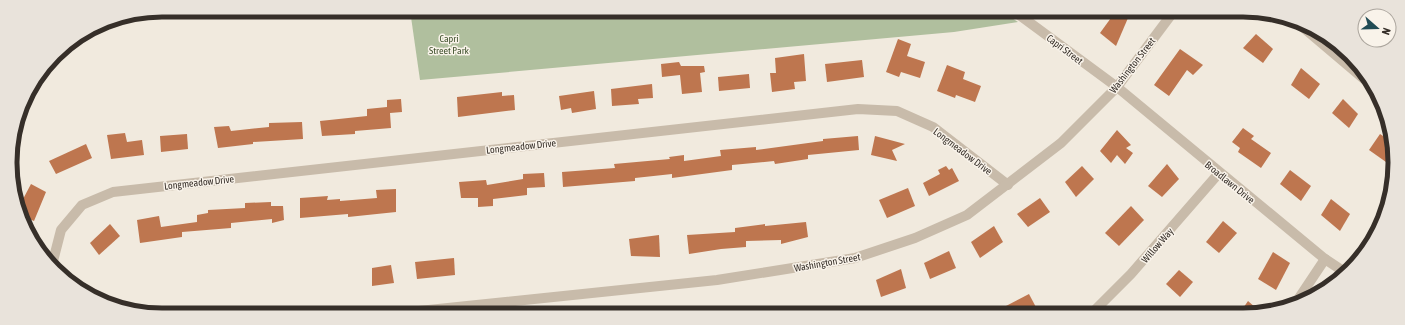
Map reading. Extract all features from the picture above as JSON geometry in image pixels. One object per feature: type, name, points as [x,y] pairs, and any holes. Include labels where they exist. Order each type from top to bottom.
[{"type":"street","name":"Capri Street","points":[[1022,17],[1116,87]]},
{"type":"street","name":"Washington Street","points":[[448,308],[717,280],[855,258],[915,238],[967,215],[1061,143],[1116,87],[1169,17]]},
{"type":"street","points":[[1311,34],[1358,74]]},
{"type":"street","name":"Broadlawn Drive","points":[[1116,87],[1219,173],[1325,259],[1341,269]]},
{"type":"street","name":"Longmeadow Drive","points":[[54,259],[61,230],[82,205],[113,192],[858,109],[897,111],[933,127],[1008,185]]},
{"type":"street","name":"Willow Way","points":[[1097,308],[1131,274],[1219,173]]},
{"type":"street","points":[[1299,296],[1325,259]]},
{"type":"green space","name":"Capri Street Park","points":[[411,17],[1010,17],[1018,22],[954,32],[420,80]]},
{"type":"building","points":[[1112,17],[1128,17],[1116,46],[1100,33]]},
{"type":"building","points":[[1256,34],[1273,49],[1263,63],[1243,48]]},
{"type":"building","points":[[898,39],[911,44],[907,56],[925,62],[920,78],[901,72],[899,77],[886,72]]},
{"type":"building","points":[[1180,49],[1203,65],[1193,75],[1187,70],[1169,96],[1154,85]]},
{"type":"building","points":[[804,54],[806,81],[794,82],[795,89],[772,92],[770,73],[776,73],[775,58]]},
{"type":"building","points":[[862,60],[864,77],[827,82],[825,64]]},
{"type":"building","points":[[679,62],[681,66],[704,66],[705,72],[700,73],[702,92],[682,94],[680,75],[662,77],[661,64]]},
{"type":"building","points":[[947,65],[965,72],[963,79],[981,86],[975,102],[956,95],[955,98],[937,91]]},
{"type":"building","points":[[1301,68],[1320,84],[1309,99],[1291,85]]},
{"type":"building","points":[[749,74],[750,88],[719,91],[718,77]]},
{"type":"building","points":[[652,84],[653,98],[638,99],[639,104],[612,106],[611,89]]},
{"type":"building","points":[[594,91],[596,109],[572,113],[571,108],[561,110],[559,96]]},
{"type":"building","points":[[502,92],[502,96],[514,95],[515,110],[458,117],[457,97]]},
{"type":"building","points":[[401,99],[402,112],[390,113],[391,128],[355,131],[355,134],[322,136],[320,121],[367,116],[367,109],[387,107],[387,100]]},
{"type":"building","points":[[1343,99],[1358,114],[1349,128],[1332,113]]},
{"type":"building","points":[[302,122],[303,139],[253,142],[253,144],[218,148],[214,127],[229,126],[231,131],[269,127],[269,123]]},
{"type":"building","points":[[1243,128],[1254,136],[1251,139],[1271,153],[1261,168],[1238,152],[1240,148],[1232,142]]},
{"type":"building","points":[[1117,130],[1131,145],[1126,148],[1133,153],[1125,164],[1117,155],[1111,163],[1100,151]]},
{"type":"building","points":[[125,133],[127,142],[142,140],[144,155],[111,159],[107,135]]},
{"type":"building","points":[[187,134],[188,149],[161,152],[160,136]]},
{"type":"building","points":[[1380,134],[1386,138],[1388,159],[1386,162],[1369,150]]},
{"type":"building","points":[[858,136],[859,150],[808,155],[808,159],[775,164],[774,161],[732,165],[732,170],[672,178],[672,174],[635,178],[635,181],[563,187],[562,172],[615,168],[614,164],[670,159],[669,157],[684,155],[684,161],[721,156],[720,150],[756,147],[756,150],[823,141],[823,139]]},
{"type":"building","points":[[875,136],[905,144],[892,150],[897,161],[871,155]]},
{"type":"building","points":[[86,144],[92,158],[56,174],[49,161]]},
{"type":"building","points":[[1167,164],[1179,179],[1162,197],[1148,186]]},
{"type":"building","points":[[946,166],[949,170],[952,168],[959,181],[929,196],[923,183],[940,174],[938,170]]},
{"type":"building","points":[[1082,166],[1094,179],[1076,197],[1065,182]]},
{"type":"building","points":[[1290,170],[1311,186],[1301,201],[1280,184]]},
{"type":"building","points":[[544,173],[545,187],[527,188],[527,195],[493,199],[493,206],[478,207],[478,198],[461,198],[459,182],[486,180],[487,185],[523,179],[523,174]]},
{"type":"building","points":[[31,184],[46,192],[34,221],[28,219],[22,201]]},
{"type":"building","points":[[908,188],[915,206],[887,218],[879,200]]},
{"type":"building","points":[[396,189],[396,212],[348,217],[348,214],[300,218],[300,198],[328,196],[327,200],[340,199],[340,201],[377,198],[376,190]]},
{"type":"building","points":[[1040,198],[1050,212],[1028,227],[1017,214]]},
{"type":"building","points":[[1331,199],[1350,214],[1340,231],[1321,215]]},
{"type":"building","points":[[271,202],[271,206],[283,206],[284,220],[272,223],[272,219],[231,223],[231,228],[182,232],[182,237],[140,243],[137,220],[159,216],[161,227],[197,222],[197,215],[208,213],[208,210],[245,208],[245,203]]},
{"type":"building","points":[[1131,206],[1144,220],[1119,246],[1105,233]]},
{"type":"building","points":[[1223,221],[1237,233],[1219,253],[1206,242]]},
{"type":"building","points":[[806,222],[808,237],[781,244],[781,240],[746,241],[746,247],[689,254],[687,235],[735,232],[735,228],[765,224],[765,226]]},
{"type":"building","points":[[110,224],[120,236],[99,255],[90,243]]},
{"type":"building","points":[[994,226],[1003,242],[980,258],[971,242]]},
{"type":"building","points":[[659,235],[660,257],[631,256],[629,239]]},
{"type":"building","points":[[949,251],[956,268],[930,279],[924,263]]},
{"type":"building","points":[[1273,252],[1290,263],[1276,290],[1258,279]]},
{"type":"building","points":[[454,258],[455,275],[417,279],[415,262]]},
{"type":"building","points":[[391,265],[394,283],[372,286],[372,268]]},
{"type":"building","points":[[901,269],[906,288],[881,297],[876,280]]},
{"type":"building","points":[[1179,270],[1193,282],[1180,297],[1166,284]]},
{"type":"building","points":[[1029,294],[1036,308],[1005,308]]},
{"type":"building","points":[[1248,301],[1256,308],[1252,308],[1243,308]]}]
